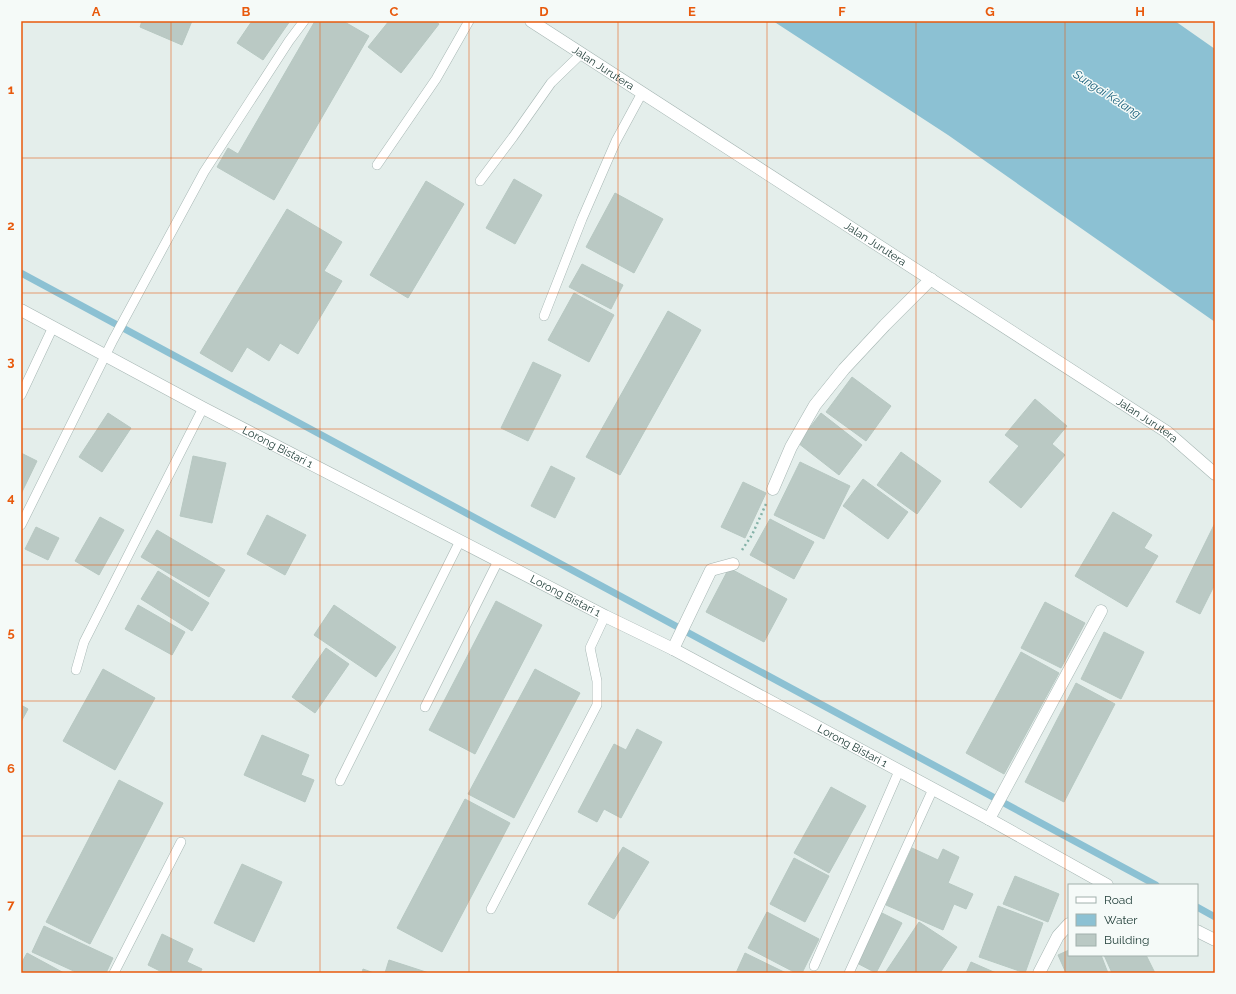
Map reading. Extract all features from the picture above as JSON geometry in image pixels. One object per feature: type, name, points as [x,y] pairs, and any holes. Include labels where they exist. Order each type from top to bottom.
[{"type":"street","name":"Jalan Jurutera","points":[[531,21],[1166,432],[1215,474]]},
{"type":"street","points":[[773,489],[791,447],[815,405],[844,369],[874,336],[931,279]]},
{"type":"street","name":"Lorong Bistari 1","points":[[21,310],[203,408],[605,616],[673,649],[989,819],[1102,884]]},
{"type":"street","points":[[673,649],[711,570],[733,564]]},
{"type":"street","points":[[989,819],[1101,611]]},
{"type":"street","points":[[1039,973],[1058,936],[1068,925]]},
{"type":"street","points":[[1198,932],[1215,940]]},
{"type":"lane","points":[[21,525],[114,340],[204,172],[289,41],[304,21]]},
{"type":"lane","points":[[377,165],[436,79],[469,21]]},
{"type":"lane","points":[[480,181],[551,83],[581,54]]},
{"type":"lane","points":[[544,316],[582,219],[616,141],[642,93]]},
{"type":"lane","points":[[21,395],[53,327]]},
{"type":"lane","points":[[76,670],[84,642],[203,408]]},
{"type":"lane","points":[[340,780],[460,541]]},
{"type":"lane","points":[[425,707],[498,561]]},
{"type":"lane","points":[[491,909],[597,705],[597,680],[590,648],[605,616]]},
{"type":"lane","points":[[814,966],[899,771]]},
{"type":"lane","points":[[849,973],[933,789]]},
{"type":"lane","points":[[114,973],[181,842]]},
{"type":"path","points":[[733,564],[752,535],[773,489]]},
{"type":"water","name":"Sungai Kelang","points":[[773,21],[1175,21],[1215,49],[1215,322],[948,135]]},
{"type":"building","points":[[142,21],[192,21],[182,45],[140,27]]},
{"type":"building","points":[[252,21],[290,21],[263,60],[237,43]]},
{"type":"building","points":[[315,21],[343,21],[369,36],[274,200],[217,167],[228,148],[238,154]]},
{"type":"building","points":[[389,21],[435,21],[439,24],[401,73],[368,47]]},
{"type":"building","points":[[514,179],[542,195],[515,244],[486,228]]},
{"type":"building","points":[[426,181],[464,204],[408,298],[370,275]]},
{"type":"building","points":[[615,193],[663,219],[634,273],[586,247]]},
{"type":"building","points":[[287,209],[342,242],[324,271],[342,281],[298,354],[280,343],[269,361],[247,347],[232,372],[200,353]]},
{"type":"building","points":[[582,264],[623,285],[611,309],[569,287]]},
{"type":"building","points":[[574,293],[614,315],[589,362],[548,340]]},
{"type":"building","points":[[668,311],[701,330],[620,475],[586,457]]},
{"type":"building","points":[[533,362],[561,375],[528,441],[501,428]]},
{"type":"building","points":[[852,377],[891,406],[866,441],[826,412]]},
{"type":"building","points":[[1035,399],[1067,426],[1052,444],[1065,455],[1021,508],[989,482],[1019,446],[1005,435]]},
{"type":"building","points":[[108,413],[131,428],[102,472],[79,457]]},
{"type":"building","points":[[821,413],[862,445],[839,475],[798,443]]},
{"type":"building","points":[[901,452],[941,481],[917,514],[877,485]]},
{"type":"building","points":[[21,453],[37,461],[21,494]]},
{"type":"building","points":[[193,456],[226,463],[212,523],[180,516]]},
{"type":"building","points":[[800,462],[850,486],[824,539],[774,515]]},
{"type":"building","points":[[551,466],[575,478],[555,518],[531,506]]},
{"type":"building","points":[[863,479],[908,512],[888,539],[843,506]]},
{"type":"building","points":[[743,482],[766,493],[745,538],[721,527]]},
{"type":"building","points":[[1113,512],[1152,535],[1144,548],[1158,556],[1127,607],[1075,576]]},
{"type":"building","points":[[267,515],[306,535],[285,575],[247,554]]},
{"type":"building","points":[[100,517],[124,530],[99,575],[75,561]]},
{"type":"building","points":[[770,519],[814,542],[794,579],[750,555]]},
{"type":"building","points":[[1215,523],[1215,584],[1200,614],[1176,602]]},
{"type":"building","points":[[36,527],[59,538],[48,560],[25,549]]},
{"type":"building","points":[[157,530],[225,570],[209,597],[141,557]]},
{"type":"building","points":[[729,568],[787,599],[764,642],[706,612]]},
{"type":"building","points":[[158,571],[209,603],[192,631],[141,599]]},
{"type":"building","points":[[496,601],[542,625],[475,754],[429,730]]},
{"type":"building","points":[[1045,602],[1085,623],[1061,668],[1021,648]]},
{"type":"building","points":[[138,605],[185,632],[172,655],[125,629]]},
{"type":"building","points":[[334,605],[396,647],[376,677],[314,635]]},
{"type":"building","points":[[1104,632],[1144,652],[1121,699],[1081,679]]},
{"type":"building","points":[[326,648],[349,664],[315,713],[292,697]]},
{"type":"building","points":[[1021,652],[1059,673],[1004,774],[966,753]]},
{"type":"building","points":[[103,669],[155,698],[115,770],[63,741]]},
{"type":"building","points":[[535,669],[580,693],[514,818],[468,794]]},
{"type":"building","points":[[1076,683],[1115,704],[1064,802],[1025,782]]},
{"type":"building","points":[[21,705],[28,709],[21,722]]},
{"type":"building","points":[[637,729],[662,742],[621,818],[604,809],[597,822],[578,812],[614,744],[626,750]]},
{"type":"building","points":[[262,735],[309,755],[301,775],[314,780],[305,802],[244,775]]},
{"type":"building","points":[[119,780],[163,803],[90,944],[46,922]]},
{"type":"building","points":[[831,787],[866,806],[829,873],[794,853]]},
{"type":"building","points":[[465,799],[510,823],[442,952],[397,928]]},
{"type":"building","points":[[623,847],[649,862],[614,919],[588,904]]},
{"type":"building","points":[[912,848],[938,860],[943,849],[959,857],[948,883],[973,894],[966,909],[954,904],[943,930],[886,905]]},
{"type":"building","points":[[794,858],[829,876],[805,922],[770,904]]},
{"type":"building","points":[[242,864],[282,882],[254,942],[214,923]]},
{"type":"building","points":[[1015,876],[1059,894],[1048,922],[1003,904]]},
{"type":"building","points":[[998,906],[1043,923],[1025,973],[979,957]]},
{"type":"building","points":[[767,912],[819,939],[802,973],[796,973],[748,948]]},
{"type":"building","points":[[882,913],[902,923],[876,973],[855,962]]},
{"type":"building","points":[[919,922],[957,947],[940,973],[885,973]]},
{"type":"building","points":[[44,926],[113,958],[106,973],[78,973],[32,952]]},
{"type":"building","points":[[162,934],[193,949],[187,962],[202,969],[200,973],[164,973],[148,965]]},
{"type":"building","points":[[1068,950],[1068,956],[1101,956],[1108,973],[1066,973],[1058,955]]},
{"type":"building","points":[[27,953],[64,973],[21,973],[21,964]]},
{"type":"building","points":[[745,953],[786,973],[736,973]]},
{"type":"building","points":[[1104,956],[1146,956],[1155,973],[1112,973]]},
{"type":"building","points":[[389,960],[429,973],[385,973]]},
{"type":"building","points":[[971,962],[996,973],[966,973]]},
{"type":"building","points":[[363,969],[374,973],[362,973]]},
{"type":"waterway","points":[[21,273],[1154,884]]},
{"type":"waterway","points":[[1198,908],[1215,917]]}]
